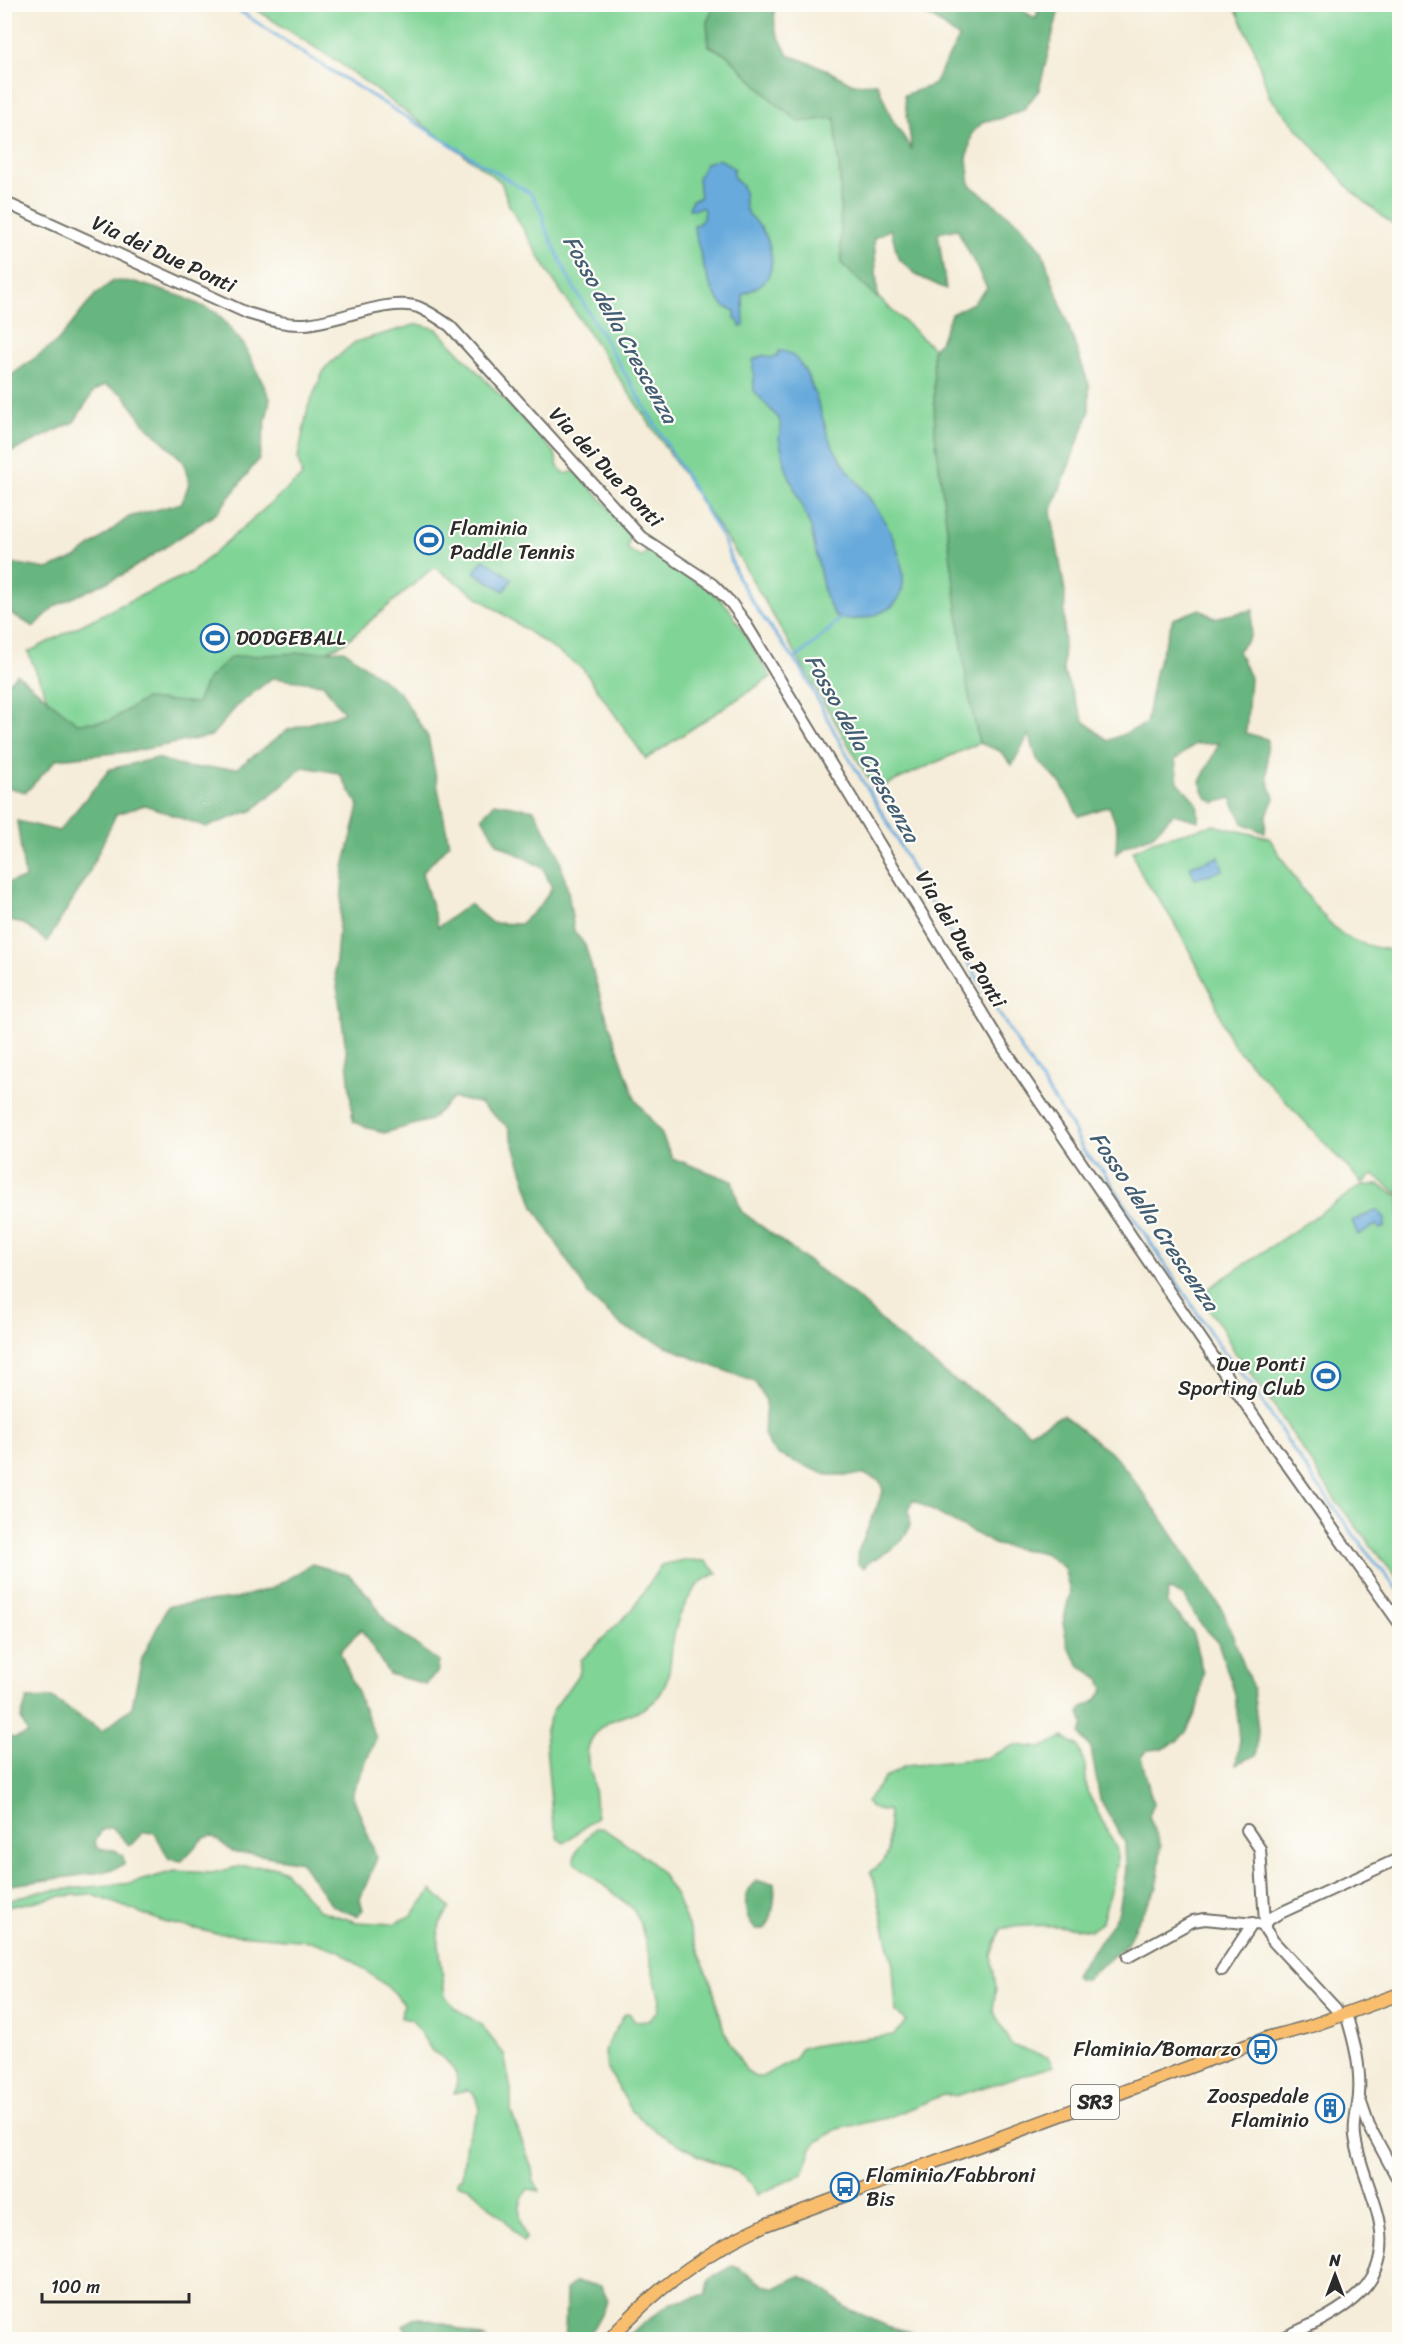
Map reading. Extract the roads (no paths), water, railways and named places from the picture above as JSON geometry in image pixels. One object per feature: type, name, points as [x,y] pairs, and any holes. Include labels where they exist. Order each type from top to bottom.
[{"type":"main road","name":"SR3","points":[[1341,2011],[1400,1986]]},
{"type":"main road","name":"SR3","points":[[609,2340],[651,2297],[680,2274],[721,2247],[765,2224],[1286,2032],[1304,2021],[1400,1994]]},
{"type":"street","name":"Via dei Due Ponti","points":[[4,202],[247,313],[276,322],[308,324],[398,305],[417,306],[432,314],[450,326],[641,537],[721,592],[744,621],[1017,1069],[1279,1453],[1400,1624]]},
{"type":"street","points":[[1247,1830],[1260,1849],[1261,1923],[1273,1941],[1341,2011],[1357,2052],[1359,2096],[1354,2134],[1381,2230],[1382,2249],[1378,2268],[1366,2287],[1346,2306],[1278,2340]]},
{"type":"street","points":[[1222,1970],[1261,1923],[1400,1858]]},
{"type":"street","points":[[1128,1957],[1193,1921],[1205,1919],[1261,1923]]},
{"type":"street","points":[[1359,2096],[1369,2126],[1395,2165],[1400,2184]]},
{"type":"water","points":[[718,159],[734,169],[734,178],[743,188],[746,209],[762,229],[770,248],[771,263],[768,277],[762,284],[743,295],[744,326],[740,327],[739,322],[735,319],[735,311],[724,306],[717,297],[704,269],[694,225],[703,219],[704,210],[701,207],[689,209],[692,200],[700,198],[698,178],[706,163]]},
{"type":"water","points":[[779,351],[789,353],[805,372],[834,449],[879,511],[896,544],[902,570],[903,583],[900,594],[894,604],[872,616],[854,620],[835,616],[825,596],[811,528],[786,468],[779,438],[781,428],[779,419],[754,391],[753,360],[764,355],[770,358],[777,356]]},
{"type":"water","points":[[484,559],[512,579],[504,591],[474,572]]},
{"type":"water","points":[[1219,857],[1223,870],[1195,879],[1190,866]]},
{"type":"water","points":[[1378,1210],[1385,1218],[1385,1227],[1380,1229],[1376,1225],[1358,1235],[1352,1221]]},
{"type":"waterway","name":"Fosso della Crescenza","points":[[229,4],[306,55],[531,194],[542,212],[545,227],[569,279],[723,539],[738,578],[759,612],[802,670],[923,889],[1073,1129],[1084,1152],[1103,1171],[1224,1353],[1250,1383],[1302,1463],[1350,1530],[1400,1593]]},
{"type":"waterway","points":[[795,659],[840,618]]},
{"type":"place","name":"Flaminia Paddle Tennis","points":[[429,540]]},
{"type":"place","name":"DODGEBALL","points":[[215,638]]},
{"type":"place","name":"Due Ponti Sporting Club","points":[[1326,1376]]},
{"type":"place","name":"Flaminia/Bomarzo","points":[[1262,2049]]},
{"type":"place","name":"Zoospedale Flaminio","points":[[1330,2108]]},
{"type":"place","name":"Flaminia/Fabbroni Bis","points":[[845,2187]]}]
